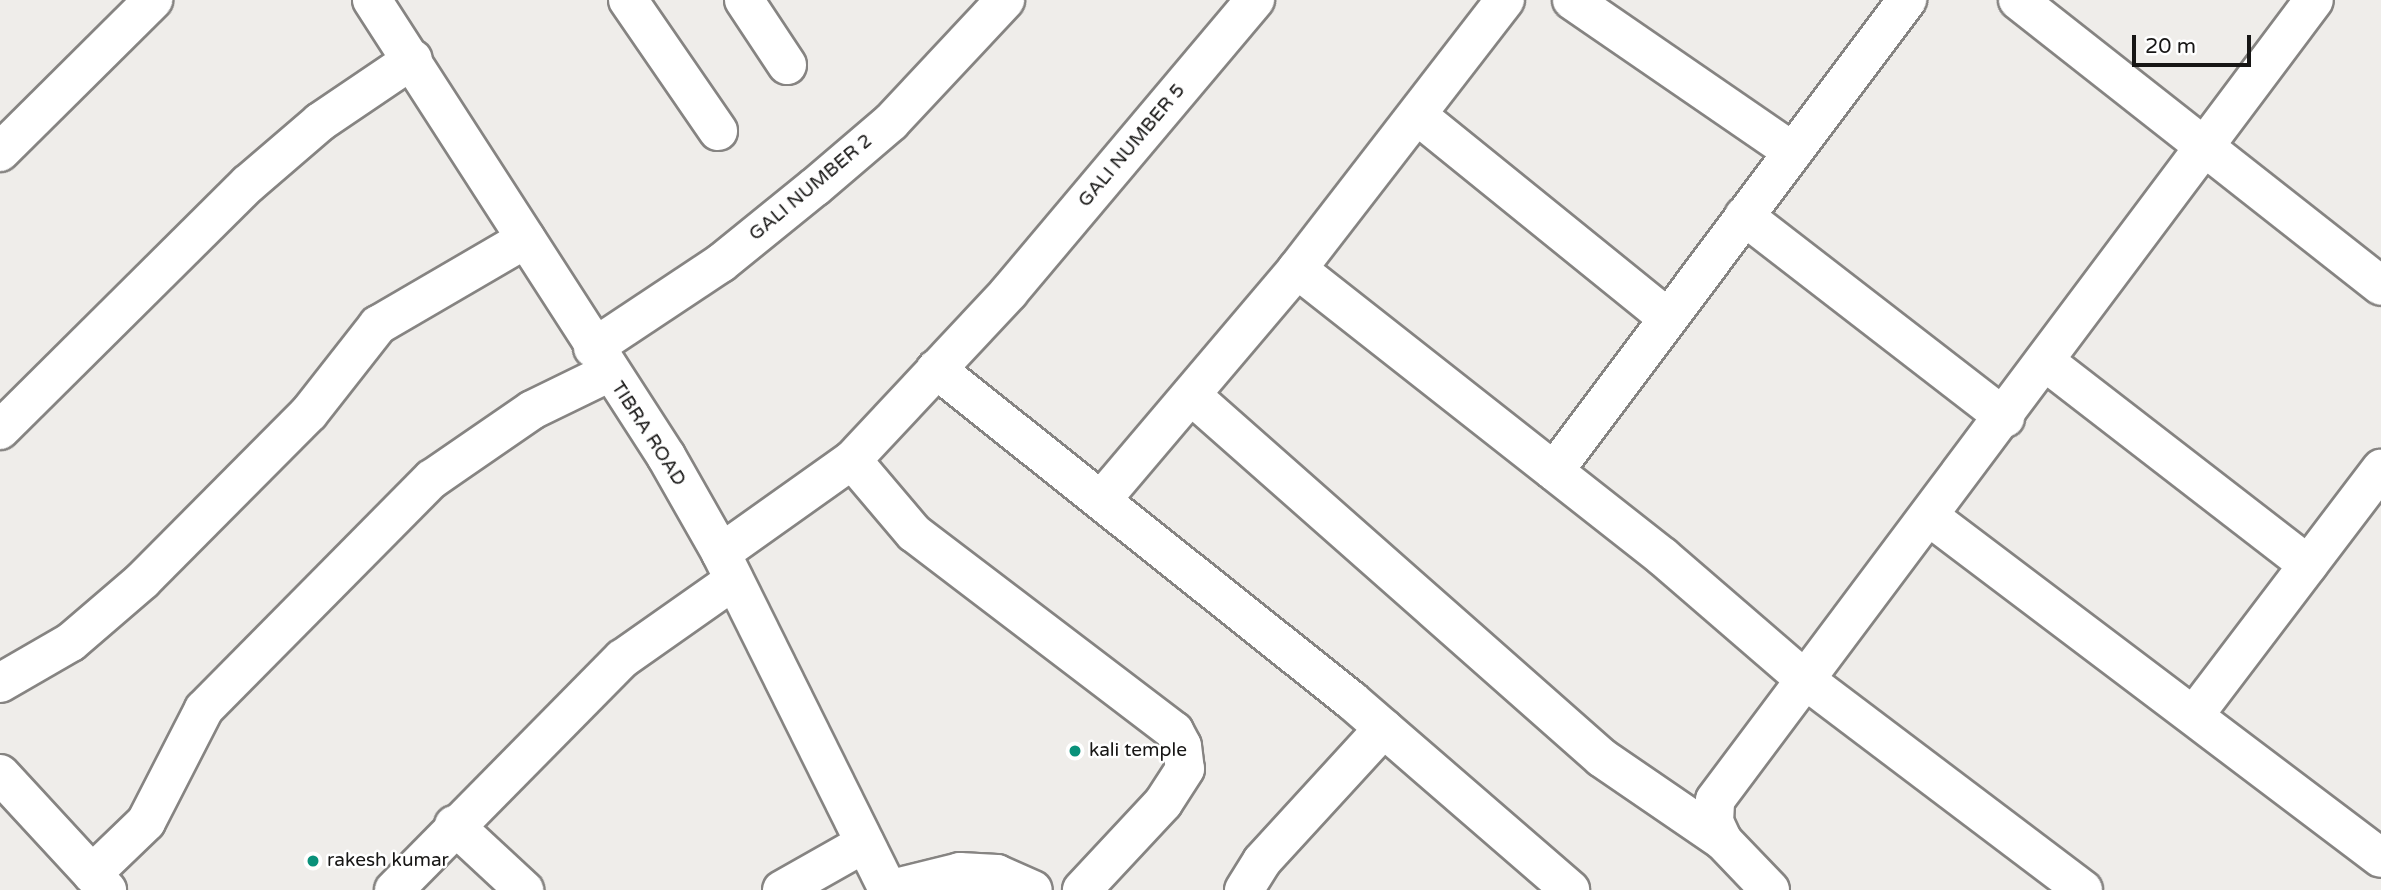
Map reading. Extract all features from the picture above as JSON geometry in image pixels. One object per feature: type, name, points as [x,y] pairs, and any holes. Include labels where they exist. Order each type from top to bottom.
[{"type":"street","points":[[0,152],[153,0]]},
{"type":"street","name":"TIBRA ROAD","points":[[372,0],[526,239],[727,567],[888,890]]},
{"type":"street","points":[[628,0],[718,131]]},
{"type":"street","points":[[744,0],[787,65]]},
{"type":"street","name":"GALI NUMBER 2","points":[[99,882],[146,822],[204,709],[432,479],[600,360],[815,187],[891,122],[1005,0]]},
{"type":"street","name":"GALI NUMBER 5","points":[[394,890],[454,825],[622,659],[852,460],[1009,292],[1255,0]]},
{"type":"street","points":[[1103,498],[1297,269],[1505,0]]},
{"type":"street","points":[[1572,0],[1793,152]]},
{"type":"street","points":[[1554,471],[1908,0]]},
{"type":"street","points":[[2018,0],[2381,286]]},
{"type":"street","points":[[1723,841],[1714,822],[1715,800],[1803,678],[2047,363],[2314,0]]},
{"type":"street","points":[[0,430],[248,184],[320,122],[413,60]]},
{"type":"street","points":[[1417,115],[1668,318]]},
{"type":"street","points":[[1744,216],[2005,418]]},
{"type":"street","points":[[0,683],[71,642],[143,580],[309,413],[378,325],[526,239]]},
{"type":"street","points":[[1297,269],[1554,471],[1803,678],[2084,890]]},
{"type":"street","points":[[2047,363],[2308,565]]},
{"type":"street","points":[[936,369],[1103,498],[1384,729],[1570,890]]},
{"type":"street","points":[[1191,395],[1602,758],[1723,841],[1770,890]]},
{"type":"street","points":[[852,460],[914,533],[1174,731],[1182,746],[1185,769],[1163,803],[1082,890]]},
{"type":"street","points":[[2195,714],[2381,469]]},
{"type":"street","points":[[1930,517],[2195,714],[2381,858]]},
{"type":"street","points":[[1244,890],[1262,860],[1384,729]]},
{"type":"street","points":[[0,774],[99,882]]},
{"type":"street","points":[[454,825],[524,890]]},
{"type":"street","points":[[782,890],[865,843]]},
{"type":"street","points":[[888,890],[960,872],[997,874],[1033,890]]},
{"type":"place","name":"kali temple","points":[[1075,751]]},
{"type":"place","name":"rakesh kumar","points":[[313,861]]}]
